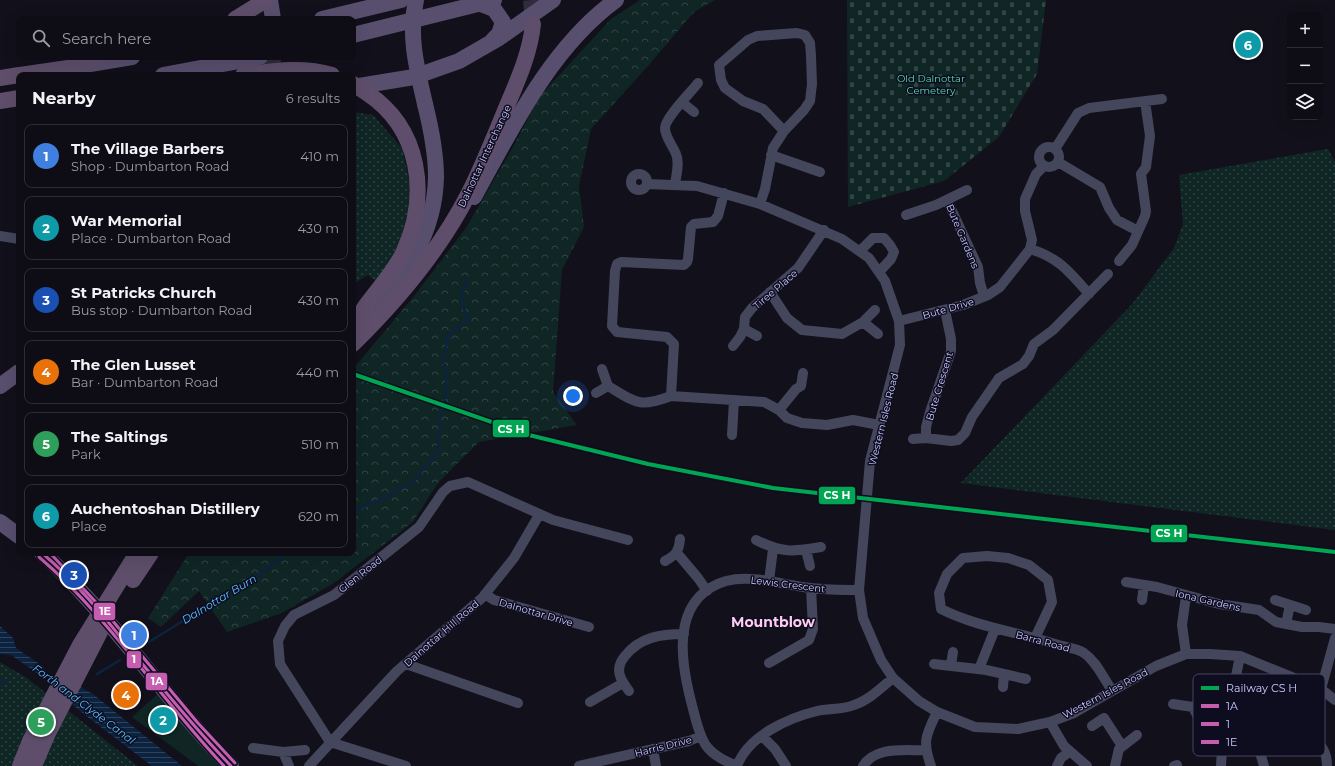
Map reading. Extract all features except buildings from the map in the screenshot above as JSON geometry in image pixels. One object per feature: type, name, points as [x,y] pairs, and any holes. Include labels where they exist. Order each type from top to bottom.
[{"type":"highway","points":[[240,16],[266,1]]},
{"type":"highway","name":"Dalnottar Interchange","points":[[359,324],[419,272],[445,235],[469,193],[521,72],[531,41],[533,24]]},
{"type":"highway","points":[[40,72],[75,67],[92,60]]},
{"type":"highway","points":[[266,72],[289,69],[312,70],[320,72]]},
{"type":"highway","points":[[0,78],[16,75]]},
{"type":"highway","points":[[356,334],[367,304],[390,275],[404,252],[413,224],[418,195],[416,163],[406,137],[389,113],[358,88]]},
{"type":"highway","points":[[0,101],[16,98]]},
{"type":"highway","points":[[20,766],[30,741],[80,645],[135,556]]},
{"type":"highway","points":[[34,766],[90,649],[119,601],[149,556]]},
{"type":"main road","points":[[334,16],[401,0]]},
{"type":"main road","points":[[359,324],[404,273],[416,252],[426,227],[432,204],[436,173],[433,139],[414,50],[412,29],[416,0]]},
{"type":"main road","points":[[358,88],[401,80],[459,61],[499,38],[553,0]]},
{"type":"main road","points":[[359,324],[378,323],[437,259],[453,236],[544,77],[579,33],[616,0]]},
{"type":"main road","points":[[266,1],[272,16]]},
{"type":"main road","points":[[356,34],[487,2],[503,22],[499,34],[489,43]]},
{"type":"main road","points":[[75,67],[115,60]]},
{"type":"main road","points":[[179,72],[244,60]]},
{"type":"main road","points":[[0,522],[16,534]]},
{"type":"main road","points":[[45,556],[57,566],[98,610],[175,703],[231,766]]},
{"type":"street","points":[[760,204],[765,189],[771,155],[784,131],[804,110],[810,101],[812,84],[810,43],[805,35],[797,33],[764,34],[748,40],[719,65],[719,72],[725,88],[743,101],[763,109],[784,131]]},
{"type":"street","points":[[675,185],[678,164],[677,155],[667,136],[665,128],[669,118],[698,83]]},
{"type":"street","points":[[1055,149],[1078,113],[1089,108],[1162,99]]},
{"type":"street","points":[[1119,261],[1132,245],[1146,210],[1141,174],[1146,167],[1150,136],[1145,101]]},
{"type":"street","points":[[682,103],[694,112]]},
{"type":"street","points":[[1048,147],[1055,149],[1059,156],[1058,162],[1054,167],[1044,166],[1039,159],[1040,152],[1048,147]]},
{"type":"street","points":[[771,155],[820,172]]},
{"type":"street","points":[[1058,162],[1095,182],[1100,187],[1116,220],[1138,231]]},
{"type":"street","points":[[1044,166],[1036,174],[1025,199],[1032,240],[1030,249],[1053,258],[1063,265],[1089,294]]},
{"type":"street","name":"Western Isles Road","points":[[647,184],[697,186],[760,204],[824,230],[860,251],[869,258],[879,272],[892,297],[899,321],[900,345],[894,376],[870,461],[860,590],[865,624],[881,660],[894,678],[919,701],[937,712],[975,727],[1018,729],[1050,722],[1074,713],[1156,666],[1186,654],[1240,656],[1284,674]]},
{"type":"street","name":"Bute Gardens","points":[[906,216],[947,200],[966,190]]},
{"type":"street","points":[[671,396],[674,344],[671,339],[668,337],[617,332],[612,326],[615,270],[617,264],[621,262],[680,266],[688,262],[691,227],[694,224],[713,222],[718,216],[724,193]]},
{"type":"street","name":"Bute Gardens","points":[[947,200],[978,267],[980,283],[984,296]]},
{"type":"street","name":"Tiree Place","points":[[733,346],[744,329],[744,317],[752,308],[798,268],[824,230]]},
{"type":"street","points":[[0,236],[16,239]]},
{"type":"street","points":[[860,251],[874,238],[884,238],[894,252],[891,259],[879,272]]},
{"type":"street","name":"Bute Drive","points":[[899,321],[963,305],[984,296],[1000,287],[1030,249]]},
{"type":"street","points":[[912,439],[926,438],[951,441],[958,440],[965,433],[972,417],[999,378],[1022,364],[1029,356],[1034,344],[1046,337],[1108,274]]},
{"type":"street","points":[[770,292],[787,318],[802,330],[842,334],[863,322],[875,310]]},
{"type":"street","name":"Bute Crescent","points":[[926,438],[926,427],[930,412],[951,351],[951,339],[945,310]]},
{"type":"street","points":[[863,322],[878,334]]},
{"type":"street","points":[[744,329],[757,336]]},
{"type":"street","points":[[602,369],[608,386],[636,402],[650,403],[671,396],[764,402],[779,410],[787,418],[802,423],[827,425],[853,420],[879,425]]},
{"type":"street","points":[[779,410],[796,389],[801,386],[803,373]]},
{"type":"street","points":[[596,393],[608,386]]},
{"type":"street","points":[[732,435],[734,400]]},
{"type":"street","name":"Glen Road","points":[[330,742],[280,664],[278,641],[285,626],[294,615],[334,595],[419,527],[443,492],[454,485],[468,482],[539,515],[628,540]]},
{"type":"street","name":"Dalnottar Hill Road","points":[[309,766],[330,742],[406,664],[485,594],[514,558],[539,515]]},
{"type":"street","points":[[665,561],[677,553],[680,539]]},
{"type":"street","points":[[756,540],[773,549],[787,551],[806,550],[820,547]]},
{"type":"street","points":[[769,581],[773,549]]},
{"type":"street","points":[[806,550],[810,566]]},
{"type":"street","points":[[677,553],[694,572],[707,591]]},
{"type":"street","name":"Barra Road","points":[[1035,638],[1052,602],[1048,580],[1029,565],[1008,558],[987,556],[962,558],[947,574],[939,593],[941,609],[957,617],[995,629],[1035,638],[1084,653],[1093,661],[1112,690]]},
{"type":"street","name":"Lewis Crescent","points":[[737,766],[715,754],[705,744],[701,736],[684,673],[682,649],[684,634],[692,607],[707,591],[724,582],[741,579],[769,581],[811,588],[860,590]]},
{"type":"street","name":"Iona Gardens","points":[[1126,582],[1186,596],[1206,599],[1219,604],[1259,610],[1276,622],[1335,630]]},
{"type":"street","points":[[1142,600],[1144,585]]},
{"type":"street","points":[[769,663],[809,640],[813,629],[811,588]]},
{"type":"street","name":"Dalnottar Drive","points":[[485,594],[494,600],[589,627]]},
{"type":"street","points":[[1186,596],[1182,625],[1186,654]]},
{"type":"street","points":[[1275,600],[1306,610]]},
{"type":"street","points":[[1286,624],[1290,605]]},
{"type":"street","points":[[979,669],[995,629]]},
{"type":"street","points":[[629,691],[622,683],[618,669],[621,660],[632,647],[642,641],[658,635],[684,634]]},
{"type":"street","points":[[1325,679],[1333,660],[1335,638]]},
{"type":"street","points":[[951,665],[953,652]]},
{"type":"street","points":[[1236,674],[1240,656]]},
{"type":"street","points":[[406,664],[518,703]]},
{"type":"street","points":[[934,664],[979,669],[1026,679]]},
{"type":"street","points":[[1002,687],[1004,674]]},
{"type":"street","points":[[737,766],[740,758],[762,736],[796,717],[818,711],[854,705],[871,696],[894,678]]},
{"type":"street","points":[[590,702],[622,683]]},
{"type":"street","name":"Western Isles Road","points":[[1325,692],[1335,700]]},
{"type":"street","points":[[1173,704],[1193,707]]},
{"type":"street","points":[[931,766],[925,750],[925,740],[927,732],[937,712]]},
{"type":"street","points":[[1092,726],[1104,718],[1122,746]]},
{"type":"street","points":[[1050,722],[1069,752],[1087,766]]},
{"type":"street","name":"Harris Drive","points":[[580,766],[689,741],[701,736]]},
{"type":"street","points":[[762,736],[774,749],[786,766]]},
{"type":"street","points":[[1114,766],[1117,753],[1122,746],[1137,736]]},
{"type":"street","points":[[330,742],[406,766]]},
{"type":"street","points":[[253,748],[283,752],[305,750]]},
{"type":"street","points":[[653,749],[656,766]]},
{"type":"street","points":[[863,766],[874,755],[883,751],[925,750]]},
{"type":"street","points":[[283,752],[289,766]]},
{"type":"street","points":[[1057,766],[1059,761],[1069,752]]},
{"type":"street","points":[[1325,755],[1327,766]]},
{"type":"street","points":[[1221,766],[1222,756]]},
{"type":"street","points":[[1261,756],[1264,766]]},
{"type":"green space","points":[[640,0],[715,0],[694,12],[591,129],[579,186],[584,227],[562,270],[553,392],[577,425],[479,442],[438,483],[413,522],[334,583],[282,613],[227,632],[199,591],[161,627],[148,618],[187,556],[356,556],[356,365],[414,296],[466,228],[513,147],[539,97],[611,19]]},
{"type":"green space","name":"Old Dalnottar Cemetery","points":[[847,0],[1046,0],[1037,74],[999,137],[944,181],[848,207]]},
{"type":"green space","points":[[356,112],[373,115],[402,148],[412,193],[400,242],[378,283],[368,275],[356,282]]},
{"type":"green space","points":[[1328,149],[1335,162],[1335,530],[961,483],[1133,303],[1174,248],[1183,224],[1179,175]]},
{"type":"green space","points":[[0,662],[27,678],[138,766],[0,766]]},
{"type":"green space","points":[[159,693],[221,766],[198,766],[132,717]]},
{"type":"water","name":"Forth and Clyde Canal","points":[[0,626],[13,638],[16,648],[54,674],[59,675],[93,694],[182,766],[152,766],[85,715],[54,689],[50,682],[11,655],[0,654]]},
{"type":"pier","points":[[45,666],[55,673],[60,674],[53,691],[49,683],[39,676]]},
{"type":"waterway","name":"Dalnottar Burn","points":[[356,510],[382,499],[413,482],[438,451],[440,416],[447,390],[446,373],[443,362],[449,333],[468,321],[461,299],[467,278]]},
{"type":"waterway","name":"Dalnottar Burn","points":[[149,642],[215,601],[251,581],[283,556]]},
{"type":"waterway","name":"Dalnottar Burn","points":[[97,674],[120,660]]},
{"type":"waterway","name":"Dalnottar Burn","points":[[0,683],[6,681]]},
{"type":"tunnel","points":[[531,0],[533,24]]},
{"type":"tunnel","points":[[272,72],[273,60]]},
{"type":"transit line","points":[[356,375],[529,435],[648,464],[773,488],[1335,552]]},
{"type":"transit line","name":"1A","points":[[45,556],[66,575],[88,599],[179,709],[231,766]]},
{"type":"transit line","name":"1E","points":[[53,556],[107,614],[197,722],[235,763]]},
{"type":"transit line","name":"1","points":[[39,557],[88,605],[178,714],[224,766]]},
{"type":"place","name":"Auchentoshan Distillery","points":[[1248,45]]},
{"type":"place","name":"St Patricks Church","points":[[74,575]]},
{"type":"place","name":"The Village Barbers","points":[[134,635]]},
{"type":"place","name":"The Glen Lusset","points":[[126,695]]},
{"type":"place","name":"War Memorial","points":[[163,720]]},
{"type":"place","name":"The Saltings","points":[[41,722]]},
{"type":"district","name":"Mountblow","points":[[773,622]]}]
